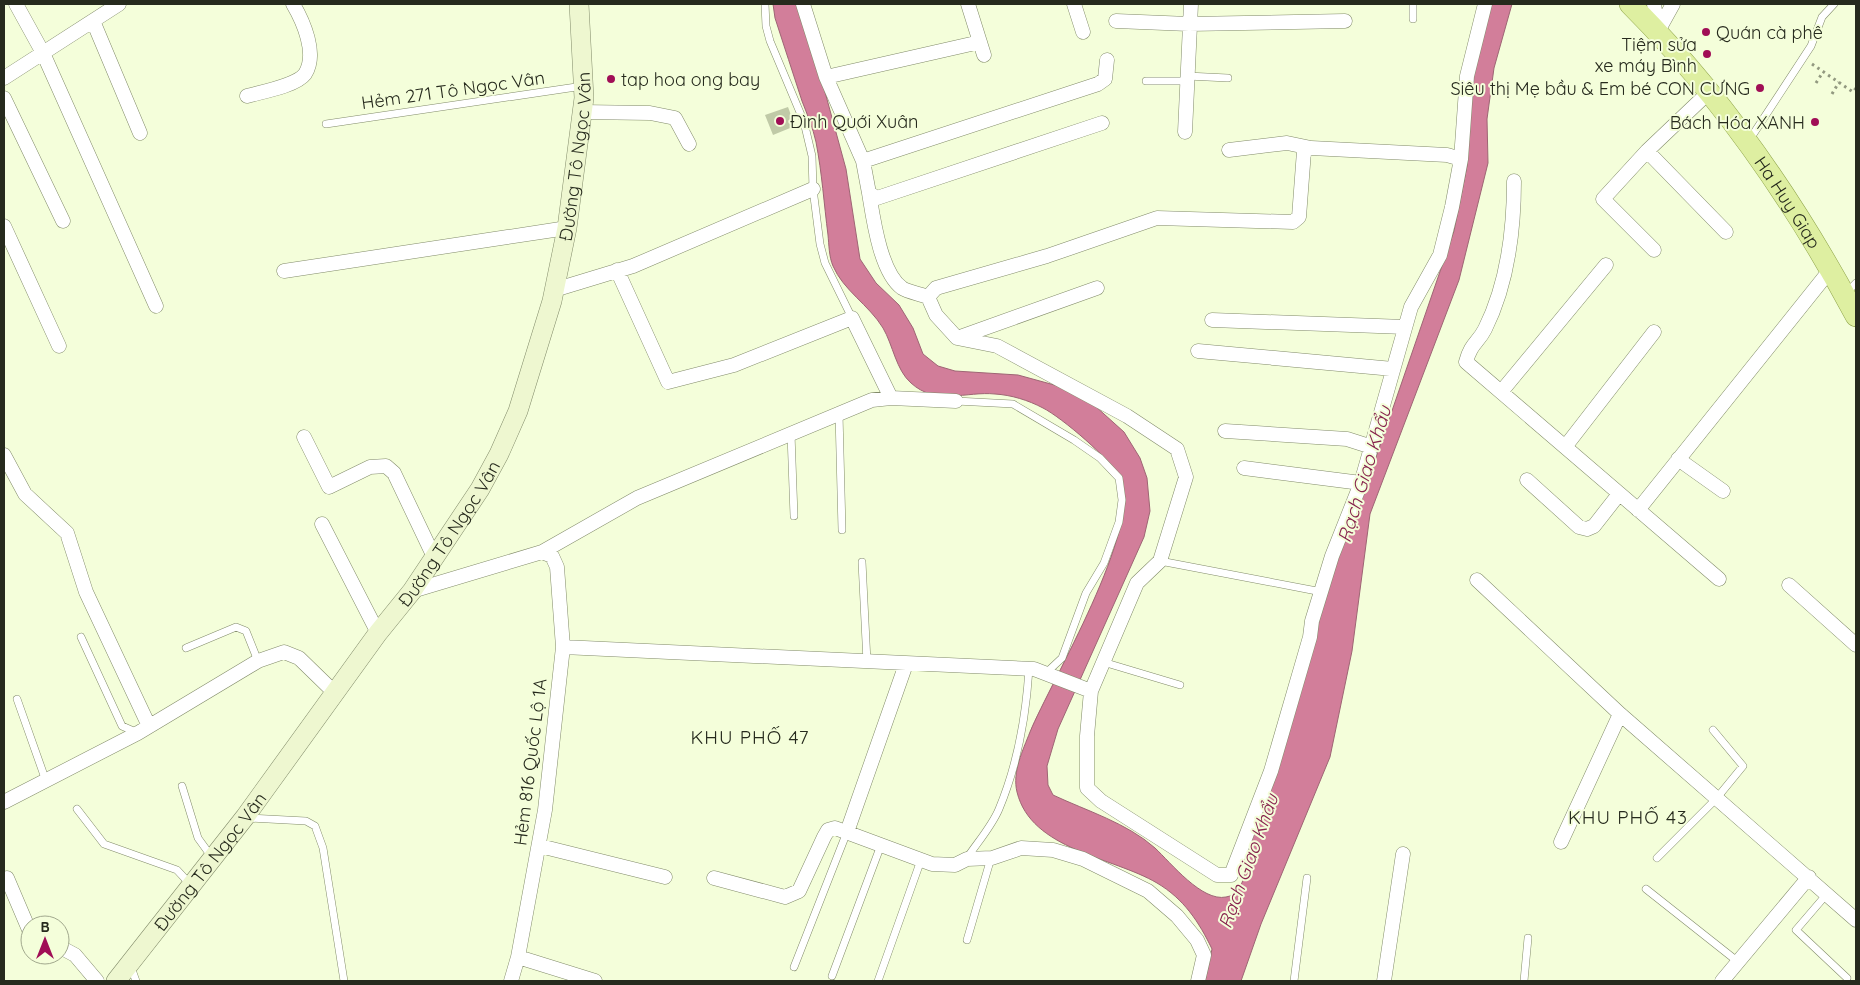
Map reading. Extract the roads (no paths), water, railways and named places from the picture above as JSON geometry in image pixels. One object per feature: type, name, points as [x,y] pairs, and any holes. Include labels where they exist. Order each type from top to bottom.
[{"type":"main road","name":"Ha Huy Giap","points":[[1630,4],[1658,31],[1748,142],[1788,198],[1831,269],[1850,289],[1856,316]]},
{"type":"street","points":[[16,4],[43,53],[156,306]]},
{"type":"street","points":[[4,78],[119,4]]},
{"type":"street","points":[[247,96],[286,86],[304,75],[309,44],[304,24],[292,4]]},
{"type":"street","name":"Đường Tô Ngọc Vân","points":[[116,981],[133,973],[192,886],[245,817],[378,633],[412,591],[480,489],[499,454],[518,411],[552,301],[567,228],[582,112],[580,4]]},
{"type":"street","points":[[803,4],[826,77],[863,161],[877,243],[890,271],[902,288],[928,297],[936,315],[957,338],[996,346],[1127,416],[1176,449],[1186,477],[1160,561],[1137,583],[1104,662],[1089,690],[1087,788],[1101,801],[1217,875],[1231,875],[1271,771],[1332,556],[1362,483],[1411,307],[1440,255],[1452,207],[1460,159],[1467,76],[1485,4]]},
{"type":"street","points":[[826,77],[982,48],[968,4]]},
{"type":"street","points":[[1074,4],[1083,32]]},
{"type":"street","points":[[1185,132],[1191,4]]},
{"type":"street","points":[[1654,4],[1658,31]]},
{"type":"street","points":[[1658,31],[1673,4]]},
{"type":"street","points":[[93,21],[140,133]]},
{"type":"street","points":[[1116,22],[1189,24],[1345,21]]},
{"type":"street","points":[[863,161],[1098,84],[1105,79],[1107,60]]},
{"type":"street","points":[[1654,250],[1603,199],[1647,151],[1709,92]]},
{"type":"street","points":[[4,98],[63,221]]},
{"type":"street","points":[[582,112],[650,113],[675,118],[689,144]]},
{"type":"street","points":[[869,193],[877,198],[1102,123]]},
{"type":"street","points":[[1229,150],[1287,143],[1311,148],[1447,155],[1460,159]]},
{"type":"street","points":[[928,297],[936,288],[1047,256],[1157,218],[1293,222],[1300,217],[1304,151],[1311,148]]},
{"type":"street","points":[[1647,151],[1726,232]]},
{"type":"street","points":[[1514,181],[1514,215],[1497,298],[1484,331],[1470,348],[1466,362],[1719,579]]},
{"type":"street","points":[[554,290],[633,266],[813,189]]},
{"type":"street","points":[[4,226],[59,346]]},
{"type":"street","points":[[284,270],[567,228]]},
{"type":"street","points":[[1501,392],[1606,265]]},
{"type":"street","points":[[1638,510],[1831,269]]},
{"type":"street","points":[[617,270],[668,382],[734,365],[852,318],[891,398]]},
{"type":"street","points":[[957,338],[1097,288]]},
{"type":"street","points":[[1212,320],[1405,327]]},
{"type":"street","points":[[1565,447],[1654,332]]},
{"type":"street","points":[[1198,351],[1393,369]]},
{"type":"street","points":[[412,591],[542,552],[637,498],[872,400],[891,398],[956,401]]},
{"type":"street","points":[[1225,431],[1347,439],[1372,446]]},
{"type":"street","points":[[304,437],[329,487],[370,467],[386,466],[394,473],[434,557]]},
{"type":"street","points":[[4,455],[25,494],[67,533],[86,592],[144,730]]},
{"type":"street","points":[[1678,459],[1723,491]]},
{"type":"street","points":[[1244,468],[1362,483]]},
{"type":"street","points":[[1526,480],[1579,527],[1587,530],[1594,526],[1619,494]]},
{"type":"street","points":[[322,524],[378,633]]},
{"type":"street","name":"Hẻm 816 Quốc Lộ 1A","points":[[511,981],[518,957],[540,846],[563,648],[557,568],[552,556],[542,552]]},
{"type":"street","points":[[1477,580],[1620,714],[1856,920]]},
{"type":"street","points":[[1789,585],[1856,645]]},
{"type":"street","points":[[563,648],[1029,669],[1046,673],[1089,690]]},
{"type":"street","points":[[4,802],[144,730],[258,661],[284,652],[299,658],[335,694]]},
{"type":"street","points":[[847,832],[906,664]]},
{"type":"street","points":[[1561,842],[1620,714]]},
{"type":"street","points":[[714,878],[785,897],[799,891],[828,830],[835,828],[932,864],[955,865],[967,859],[992,858],[1021,848],[1053,850],[1084,859],[1148,891],[1177,916],[1197,940],[1204,955],[1198,981]]},
{"type":"street","points":[[540,846],[665,877]]},
{"type":"street","points":[[1384,981],[1403,854]]},
{"type":"street","points":[[1722,981],[1809,877]]},
{"type":"street","points":[[7,878],[23,915]]},
{"type":"street","points":[[70,952],[75,955],[97,981]]},
{"type":"street","points":[[518,957],[595,981]]},
{"type":"lane","points":[[765,4],[766,26],[770,41],[781,72],[804,122],[812,156],[813,189],[820,244],[826,263],[852,318]]},
{"type":"lane","points":[[1413,4],[1413,18]]},
{"type":"lane","points":[[1748,142],[1811,46],[1822,17],[1834,4]]},
{"type":"lane","points":[[1146,81],[1228,78]]},
{"type":"lane","name":"Hẻm 271 Tô Ngọc Vân","points":[[326,124],[583,86]]},
{"type":"lane","points":[[956,401],[1013,404],[1074,440],[1100,458],[1119,478],[1122,500],[1119,522],[1104,563],[1082,600],[1062,658],[1046,673]]},
{"type":"lane","points":[[839,413],[842,530]]},
{"type":"lane","points":[[791,434],[794,516]]},
{"type":"lane","points":[[1160,561],[1322,592]]},
{"type":"lane","points":[[862,562],[867,662]]},
{"type":"lane","points":[[186,648],[236,627],[246,631],[258,661]]},
{"type":"lane","points":[[81,637],[122,726],[144,730]]},
{"type":"lane","points":[[1104,662],[1180,685]]},
{"type":"lane","points":[[967,859],[999,811],[1017,753],[1028,698],[1029,669]]},
{"type":"lane","points":[[17,698],[46,781]]},
{"type":"lane","points":[[1657,858],[1716,799],[1743,766],[1712,730]]},
{"type":"lane","points":[[182,786],[198,838],[213,859]]},
{"type":"lane","points":[[77,809],[104,844],[177,870],[192,886]]},
{"type":"lane","points":[[245,817],[306,821],[315,826],[323,848],[344,981]]},
{"type":"lane","points":[[794,967],[847,832]]},
{"type":"lane","points":[[832,976],[881,845]]},
{"type":"lane","points":[[967,940],[992,858]]},
{"type":"lane","points":[[878,981],[921,860]]},
{"type":"lane","points":[[1294,981],[1307,878]]},
{"type":"lane","points":[[1646,889],[1737,962]]},
{"type":"lane","points":[[1826,895],[1796,930],[1847,978]]},
{"type":"lane","points":[[1524,981],[1528,938]]},
{"type":"water","name":"Rạch Giao Khẩu","points":[[773,4],[801,4],[846,169],[860,259],[876,283],[899,305],[913,328],[923,354],[938,366],[955,371],[1018,375],[1058,386],[1094,405],[1124,432],[1140,458],[1147,478],[1150,511],[1144,537],[1058,729],[1047,766],[1048,785],[1053,795],[1119,824],[1144,839],[1197,888],[1207,894],[1226,897],[1232,895],[1241,886],[1248,853],[1334,557],[1374,463],[1454,231],[1467,166],[1466,99],[1486,4],[1512,4],[1494,68],[1487,119],[1488,163],[1459,280],[1370,514],[1352,651],[1330,757],[1261,924],[1241,981],[1205,981],[1212,949],[1190,912],[1167,889],[1139,874],[1076,850],[1039,827],[1025,811],[1017,792],[1016,784],[1019,761],[1030,732],[1092,604],[1108,566],[1119,531],[1124,501],[1120,478],[1097,450],[1062,420],[1037,405],[1019,398],[1001,395],[941,396],[931,394],[921,390],[906,378],[883,328],[871,312],[843,283],[837,275],[832,262],[829,251],[816,142],[775,18]]},
{"type":"place","name":"Quán cà phê","points":[[1706,32]]},
{"type":"place","name":"Tiệm sửa xe máy Bình","points":[[1707,54]]},
{"type":"place","name":"tap hoa ong bay","points":[[611,79]]},
{"type":"place","name":"Siêu thị Mẹ bầu & Em bé CON CƯNG","points":[[1760,88]]},
{"type":"place","name":"Đình Quới Xuân","points":[[780,121]]},
{"type":"place","name":"Bách Hóa XANH","points":[[1815,122]]},
{"type":"district","name":"KHU PHỐ 47","points":[[750,737]]},
{"type":"district","name":"KHU PHỐ 43","points":[[1628,817]]}]
